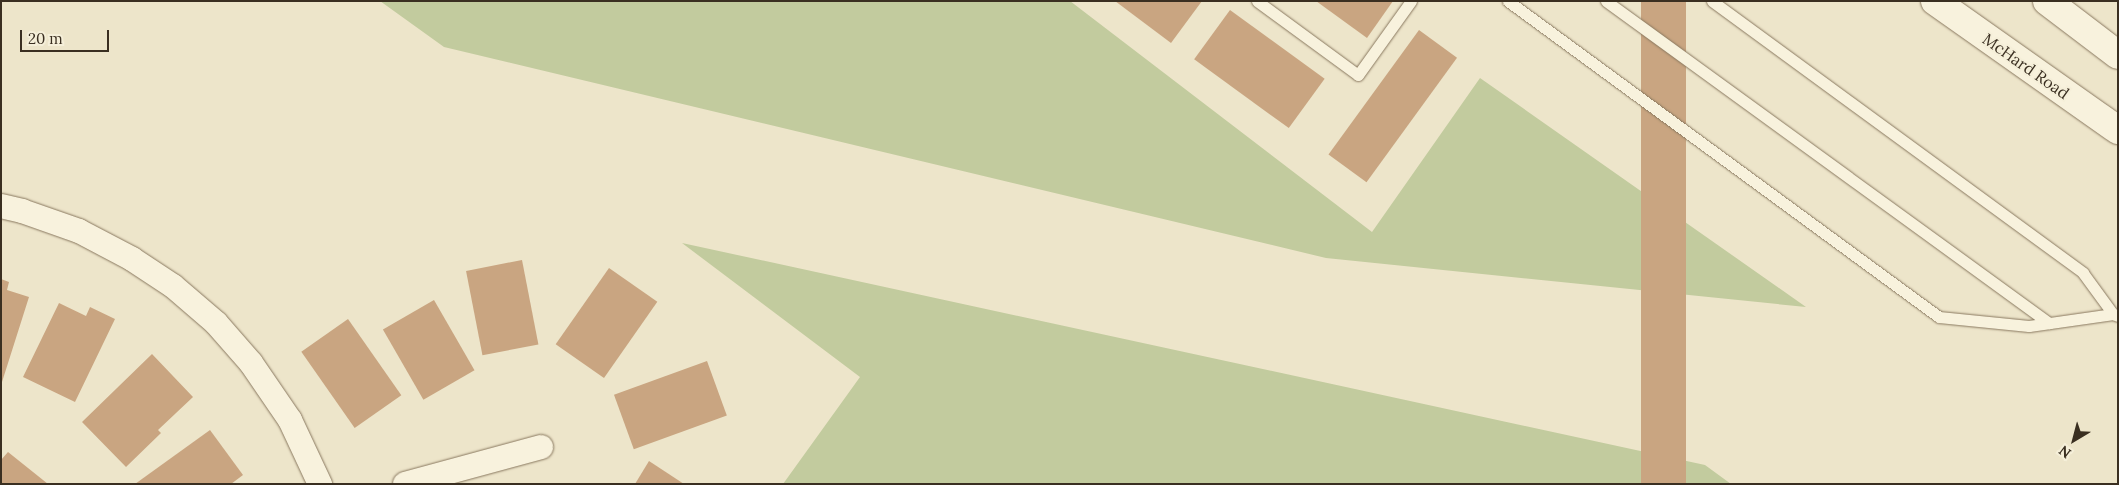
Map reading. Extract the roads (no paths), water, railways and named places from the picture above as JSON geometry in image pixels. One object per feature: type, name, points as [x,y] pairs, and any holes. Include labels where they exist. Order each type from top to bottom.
[{"type":"main road","name":"McHard Road","points":[[1935,1],[2118,130]]},
{"type":"main road","points":[[2047,1],[2118,55]]},
{"type":"street","points":[[1,206],[22,211],[79,231],[132,259],[173,286],[216,323],[251,363],[290,420],[320,484]]},
{"type":"street","points":[[405,484],[541,447]]},
{"type":"lane","points":[[1258,1],[1358,75],[1411,1]]},
{"type":"lane","points":[[1508,1],[1939,317],[2029,326],[2116,315]]},
{"type":"lane","points":[[1606,1],[2049,323]]},
{"type":"lane","points":[[1712,1],[2083,273],[2116,315]]}]
